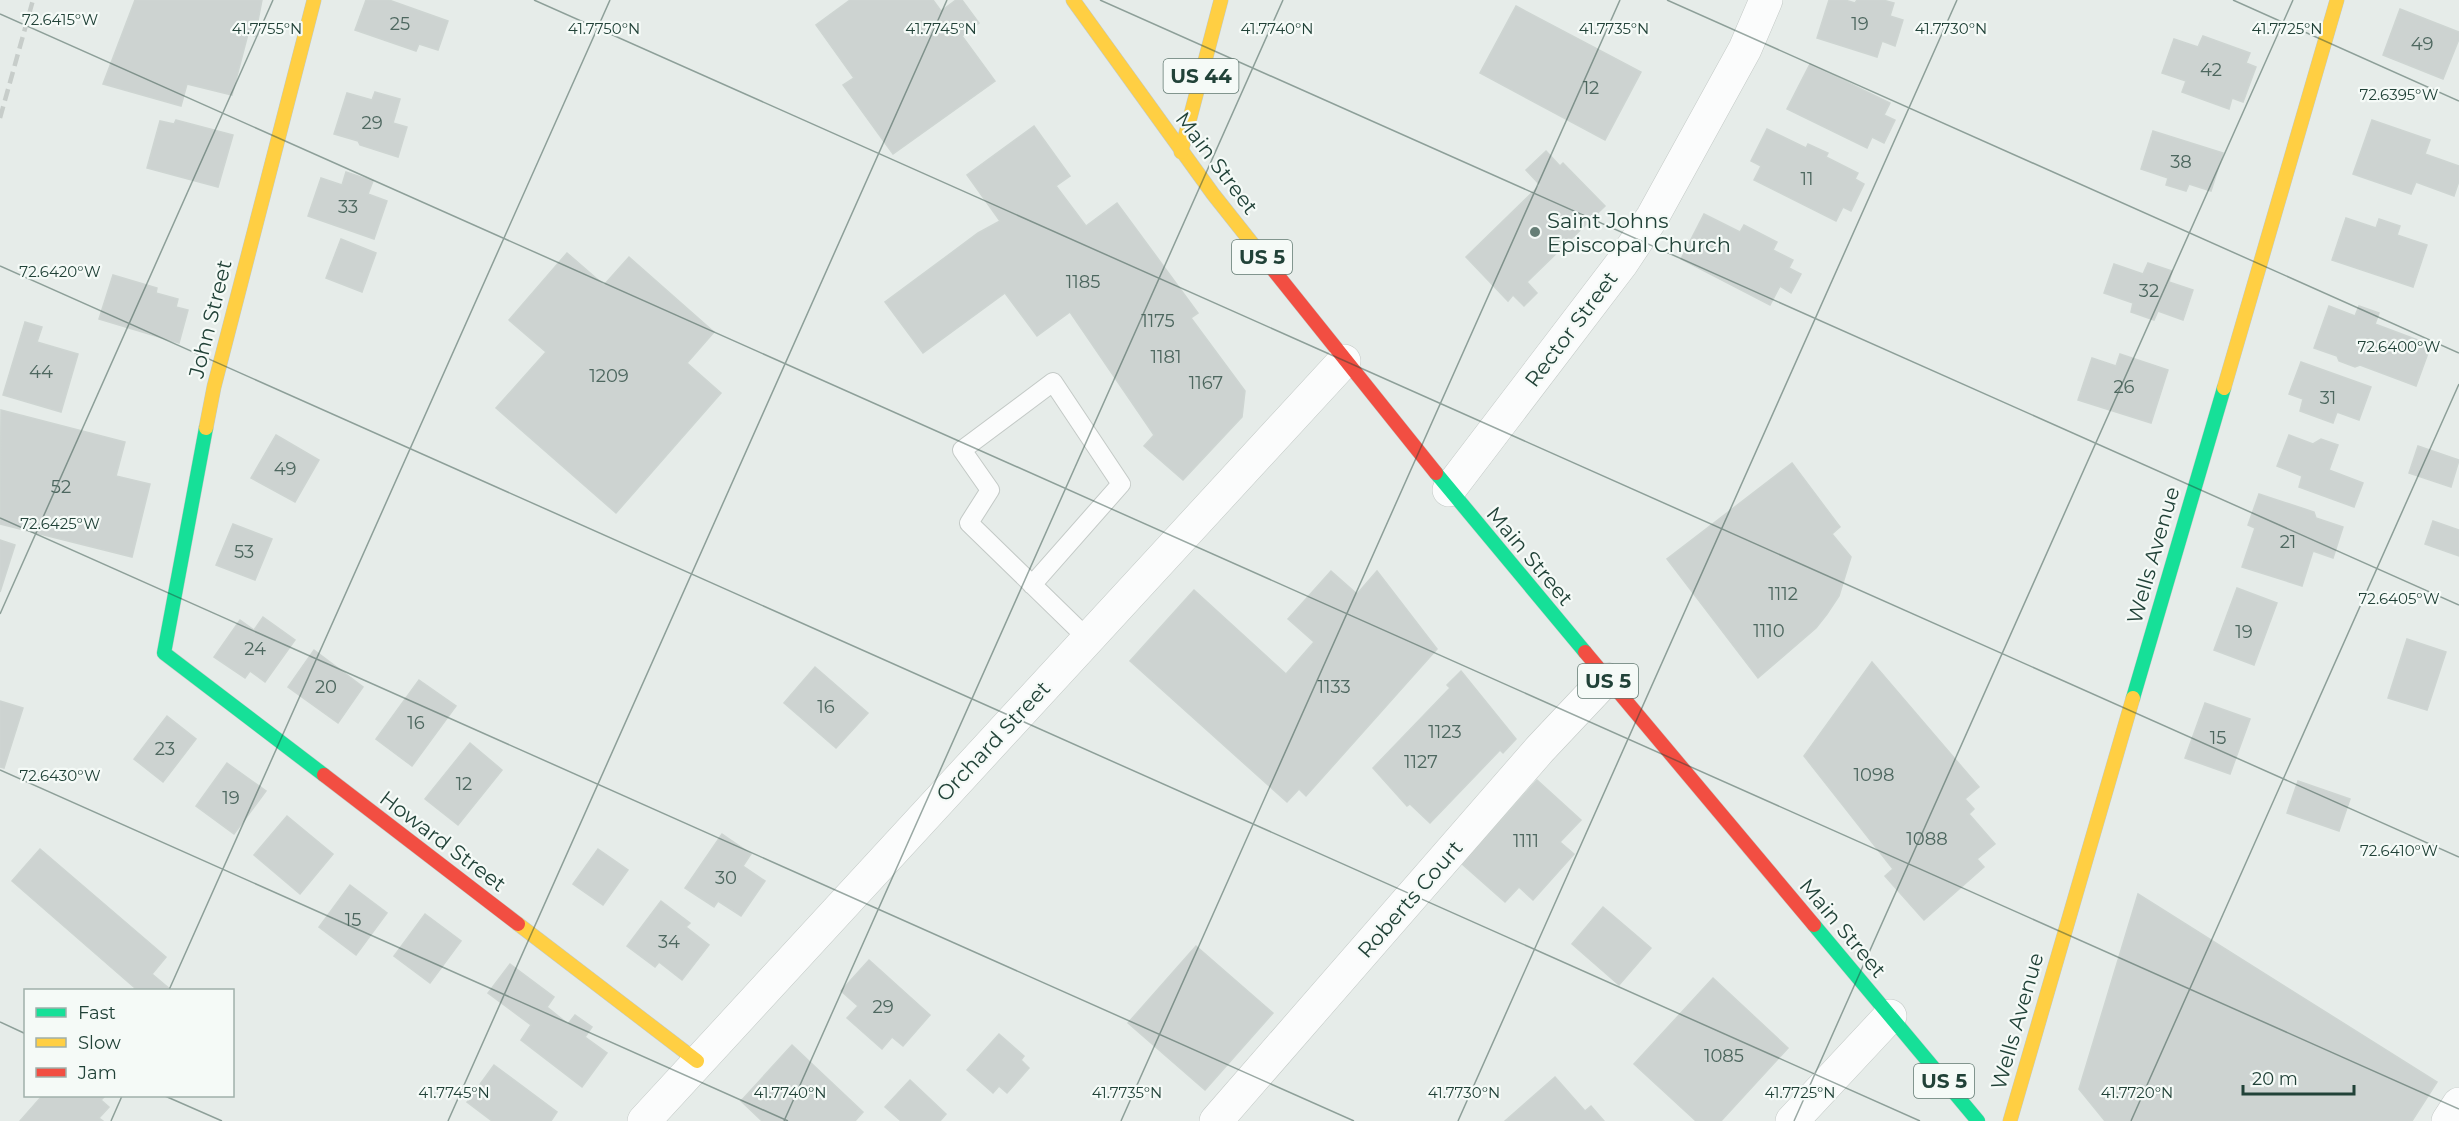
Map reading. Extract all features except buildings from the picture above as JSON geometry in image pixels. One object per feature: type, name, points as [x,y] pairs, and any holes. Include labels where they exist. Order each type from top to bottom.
[{"type":"main road","name":"John Street","points":[[164,653],[214,387],[314,0]]},
{"type":"main road","name":"Main Street","points":[[1073,0],[1181,152],[1344,362],[1606,679],[1978,1121]]},
{"type":"main road","name":"US 44","points":[[1181,152],[1221,0]]},
{"type":"main road","name":"Wells Avenue","points":[[2010,1121],[2337,0]]},
{"type":"main road","name":"Howard Street","points":[[164,653],[697,1061]]},
{"type":"street","name":"Rector Street","points":[[1449,490],[1622,263],[1653,216],[1745,49],[1766,0]]},
{"type":"street","name":"Orchard Street","points":[[644,1121],[1344,362]]},
{"type":"street","name":"Roberts Court","points":[[1216,1121],[1540,749],[1606,679]]},
{"type":"street","points":[[1792,1121],[1890,1016]]},
{"type":"street","points":[[2448,1121],[2459,1104]]},
{"type":"lane","points":[[1032,585],[1121,484],[1053,382],[962,450],[990,490],[969,523],[1032,585],[1088,639]]},
{"type":"railway","points":[[0,118],[33,0]]},
{"type":"traffic: fast","points":[[2133,698],[2224,388]]},
{"type":"traffic: fast","points":[[206,428],[164,653],[324,775]]},
{"type":"traffic: fast","points":[[1436,473],[1585,652]]},
{"type":"traffic: fast","points":[[1814,925],[1978,1121]]},
{"type":"traffic: slow","points":[[206,428],[214,387],[314,0]]},
{"type":"traffic: slow","points":[[1073,0],[1213,194],[1259,252]]},
{"type":"traffic: slow","points":[[1181,152],[1221,0]]},
{"type":"traffic: slow","points":[[2224,388],[2337,0]]},
{"type":"traffic: slow","points":[[2010,1121],[2133,698]]},
{"type":"traffic: slow","points":[[518,924],[697,1061]]},
{"type":"traffic: jam","points":[[1259,252],[1436,473]]},
{"type":"traffic: jam","points":[[1585,652],[1814,925]]},
{"type":"traffic: jam","points":[[324,775],[518,924]]},
{"type":"place","name":"Saint Johns Episcopal Church","points":[[1535,232]]}]
